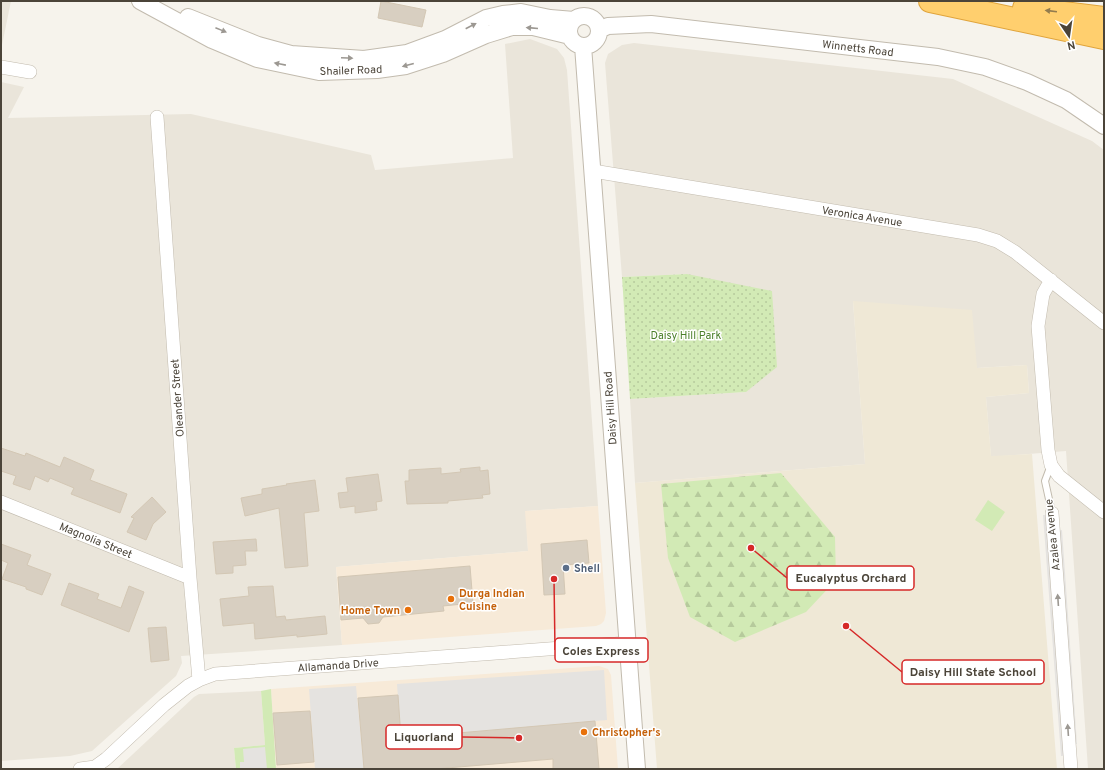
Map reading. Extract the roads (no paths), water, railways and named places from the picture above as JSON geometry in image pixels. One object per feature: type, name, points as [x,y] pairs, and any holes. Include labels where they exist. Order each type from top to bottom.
[{"type":"highway","points":[[930,1],[1104,38]]},
{"type":"highway","points":[[958,1],[1104,18]]},
{"type":"street","name":"Shailer Road","points":[[140,1],[212,40],[256,59],[318,72],[377,70],[406,66],[443,54],[486,35],[512,27],[532,27],[570,36]]},
{"type":"street","name":"Shailer Road","points":[[161,1],[190,17],[258,45],[291,54],[364,59],[407,53],[445,39],[486,18],[503,14],[521,12],[537,14],[550,18],[574,20]]},
{"type":"street","points":[[582,17],[591,18],[598,25],[598,38],[591,45],[583,46],[574,43],[570,36],[569,28],[574,20],[582,17]]},
{"type":"street","name":"Winnetts Road","points":[[599,30],[608,26],[651,24],[938,57],[985,68],[1027,82],[1066,100],[1104,126]]},
{"type":"street","name":"Daisy Hill Road","points":[[583,46],[637,769]]},
{"type":"street","points":[[1,67],[30,72]]},
{"type":"street","name":"Oleander Street","points":[[157,116],[190,578],[199,680]]},
{"type":"street","name":"Veronica Avenue","points":[[593,171],[978,235],[997,241],[1015,252],[1104,323]]},
{"type":"street","name":"Azalea Avenue","points":[[1050,280],[1043,294],[1038,326],[1048,450],[1051,464]]},
{"type":"street","points":[[1051,464],[1059,476],[1104,512]]},
{"type":"street","name":"Magnolia Street","points":[[1,502],[190,578]]},
{"type":"street","name":"Azalea Avenue","points":[[1052,513],[1070,769]]},
{"type":"street","name":"Allamanda Drive","points":[[80,769],[95,768],[164,705],[188,686],[215,674],[628,643]]},
{"type":"lane","name":"Azalea Avenue","points":[[1051,464],[1045,481],[1052,513]]},
{"type":"place","name":"Eucalyptus Orchard","points":[[751,548]]},
{"type":"place","name":"Shell","points":[[566,568]]},
{"type":"place","name":"Coles Express","points":[[554,579]]},
{"type":"place","name":"Durga Indian Cuisine","points":[[451,599]]},
{"type":"place","name":"Home Town","points":[[408,610]]},
{"type":"place","name":"Daisy Hill State School","points":[[846,626]]},
{"type":"place","name":"Christopher's","points":[[584,732]]},
{"type":"place","name":"Liquorland","points":[[519,738]]},
{"type":"park label","name":"Daisy Hill Park","points":[[686,335]]}]
